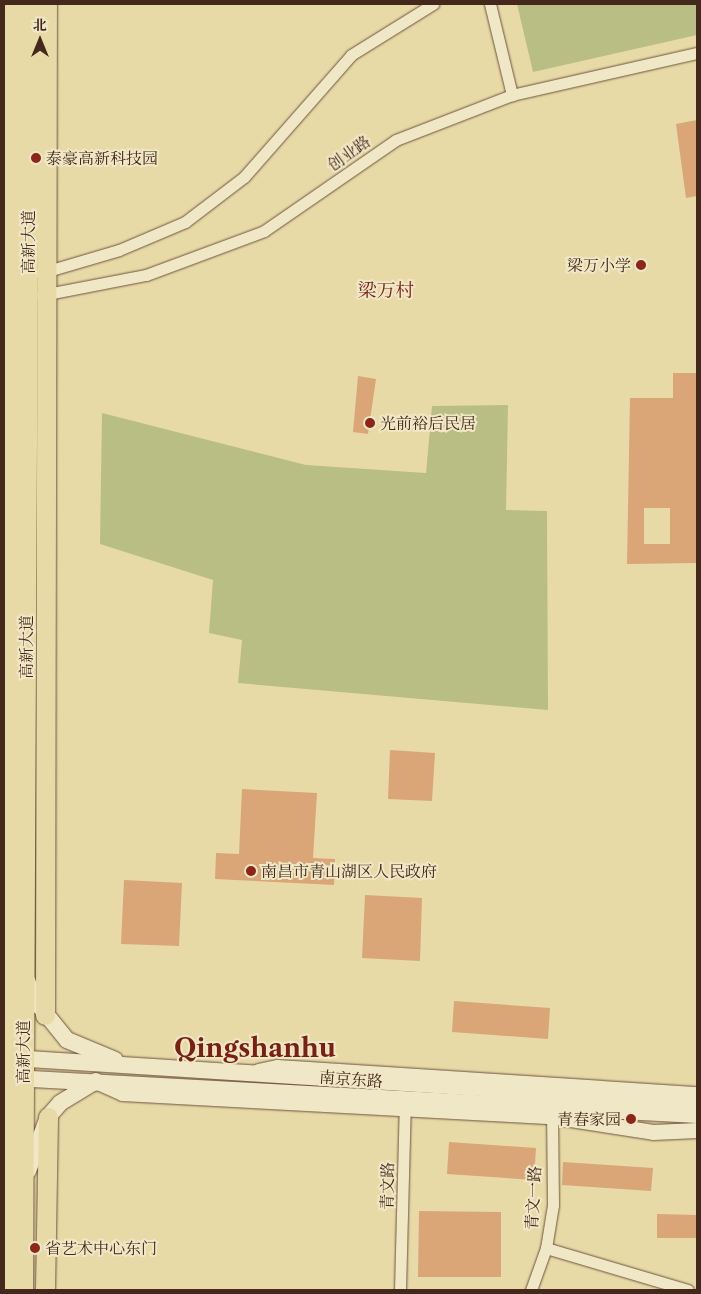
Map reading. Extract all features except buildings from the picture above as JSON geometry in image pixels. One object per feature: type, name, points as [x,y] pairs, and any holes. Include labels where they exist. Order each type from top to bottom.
[{"type":"highway","name":"高新大道","points":[[6,1290],[11,1182],[11,1068],[5,934],[14,280],[12,4]]},
{"type":"highway","name":"高新大道","points":[[14,280],[29,4]]},
{"type":"highway","name":"高新大道","points":[[11,1068],[23,971],[38,296],[14,280]]},
{"type":"highway","name":"高新大道","points":[[11,1182],[23,1290]]},
{"type":"main road","points":[[45,1015],[38,296],[47,271],[47,4]]},
{"type":"main road","points":[[23,971],[33,998],[67,1040],[127,1065]]},
{"type":"main road","name":"南京东路","points":[[11,1068],[127,1065],[250,1072],[405,1096]]},
{"type":"main road","name":"南京东路","points":[[11,1068],[96,1081],[405,1096],[697,1115]]},
{"type":"main road","points":[[11,1182],[48,1118],[60,1103],[96,1081]]},
{"type":"main road","name":"南京东路","points":[[552,1105],[697,1102]]},
{"type":"main road","points":[[45,1290],[48,1118]]},
{"type":"street","points":[[14,280],[119,250],[185,222],[244,176],[351,55],[433,4]]},
{"type":"street","points":[[490,4],[512,95]]},
{"type":"street","name":"创业路","points":[[38,296],[146,275],[264,231],[396,140],[512,95],[697,54]]},
{"type":"street","points":[[250,1072],[277,1067],[697,1094]]},
{"type":"street","points":[[405,1096],[552,1105],[653,1132],[697,1130]]},
{"type":"street","name":"青文路","points":[[400,1290],[405,1096]]},
{"type":"street","name":"青文一路","points":[[552,1105],[553,1205],[546,1248],[688,1290]]},
{"type":"street","points":[[531,1290],[546,1248]]},
{"type":"green space","points":[[517,4],[697,4],[697,35],[533,72]]},
{"type":"green space","points":[[508,405],[506,510],[547,511],[548,710],[238,683],[242,640],[209,633],[213,580],[100,544],[102,413],[306,465],[426,473],[432,406]]},
{"type":"place","name":"泰豪高新科技园","points":[[36,158]]},
{"type":"place","name":"梁万小学","points":[[641,265]]},
{"type":"place","name":"光前裕后民居","points":[[370,423]]},
{"type":"place","name":"南昌市青山湖区人民政府","points":[[251,871]]},
{"type":"place","name":"青春家园","points":[[631,1119]]},
{"type":"place","name":"省艺术中心东门","points":[[35,1248]]},
{"type":"district","name":"梁万村","points":[[386,291]]},
{"type":"district","name":"Qingshanhu","points":[[255,1049]]}]
